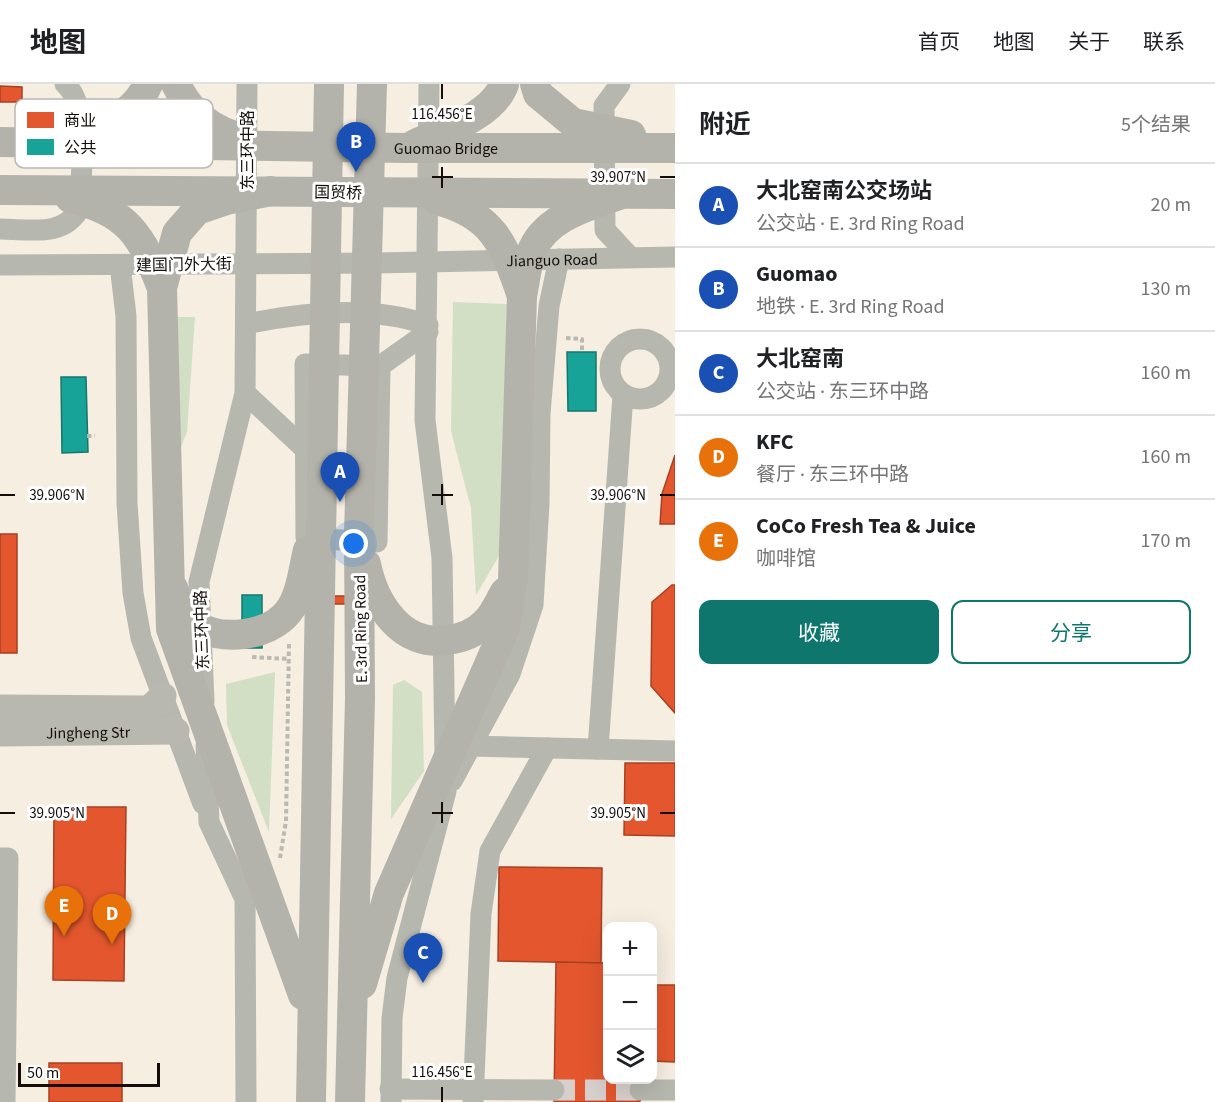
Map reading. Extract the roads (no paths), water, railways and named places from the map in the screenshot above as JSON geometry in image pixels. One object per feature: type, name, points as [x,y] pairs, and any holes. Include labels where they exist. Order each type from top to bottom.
[{"type":"highway","points":[[139,99],[148,84]]},
{"type":"highway","points":[[176,84],[183,99]]},
{"type":"highway","points":[[310,1102],[329,84]]},
{"type":"highway","name":"E. 3rd Ring Road","points":[[350,1102],[350,1024],[360,698],[359,534],[372,84]]},
{"type":"highway","points":[[406,148],[483,109],[501,93],[504,84]]},
{"type":"highway","points":[[535,84],[538,94],[573,123],[675,146]]},
{"type":"highway","points":[[213,125],[235,136],[277,146]]},
{"type":"highway","name":"Guomao Bridge","points":[[213,145],[406,148],[675,146]]},
{"type":"highway","name":"国贸桥","points":[[0,190],[675,194]]},
{"type":"highway","points":[[37,190],[83,201],[126,220],[148,251],[162,288]]},
{"type":"highway","points":[[271,191],[226,200],[197,210],[177,233],[162,288],[171,629],[255,864],[282,930],[311,1018]]},
{"type":"highway","points":[[406,193],[460,206],[483,220],[500,241],[522,296]]},
{"type":"highway","points":[[350,1024],[389,893],[505,628],[513,579],[522,296],[531,253],[539,237],[577,210],[619,195]]},
{"type":"highway","points":[[169,579],[183,611],[193,624],[212,633],[247,634],[270,628],[288,612],[295,598],[321,492]]},
{"type":"highway","points":[[359,534],[367,572],[376,596],[390,618],[403,630],[421,640],[437,642],[474,632],[487,621],[513,579]]},
{"type":"main road","name":"Jingheng Str","points":[[0,708],[149,709],[163,696]]},
{"type":"main road","name":"Jingheng Str","points":[[0,733],[176,731]]},
{"type":"street","points":[[66,84],[76,99]]},
{"type":"street","name":"东三环中路","points":[[246,1102],[245,899],[209,822],[199,582],[245,393],[247,84]]},
{"type":"street","points":[[429,84],[429,262],[425,420],[442,558],[446,792]]},
{"type":"street","points":[[620,84],[604,106],[605,230],[630,257]]},
{"type":"street","points":[[0,229],[58,229],[73,220],[80,208],[80,168]]},
{"type":"street","name":"Jianguo Road","points":[[247,263],[675,257]]},
{"type":"street","points":[[554,1090],[473,1096],[390,1095],[392,1018],[397,978],[446,792],[510,674],[533,605],[539,504],[540,414],[549,306],[559,259]]},
{"type":"street","name":"建国门外大街","points":[[0,265],[247,263]]},
{"type":"street","points":[[120,265],[126,316],[127,503],[133,593],[141,639],[209,822]]},
{"type":"street","points":[[246,324],[307,314],[399,315],[428,328]]},
{"type":"street","points":[[380,366],[377,542],[306,538],[305,364],[380,366],[428,328]]},
{"type":"street","points":[[644,338],[669,348],[671,367],[664,389],[642,400],[623,395],[611,379],[611,358],[626,341],[644,338]]},
{"type":"street","points":[[245,393],[305,449]]},
{"type":"street","points":[[598,749],[623,395]]},
{"type":"street","points":[[471,746],[675,751]]},
{"type":"street","points":[[473,1096],[481,914],[490,851],[547,748]]},
{"type":"street","points":[[0,858],[8,858],[5,1102]]},
{"type":"street","points":[[245,899],[273,897]]},
{"type":"street","points":[[640,1090],[675,1090]]},
{"type":"tunnel","points":[[554,1090],[640,1090]]},
{"type":"place","name":"Guomao","points":[[356,172]]},
{"type":"place","name":"大北窑南公交场站","points":[[340,502]]},
{"type":"place","name":"CoCo Fresh Tea & Juice","points":[[64,936]]},
{"type":"place","name":"KFC","points":[[112,944]]},
{"type":"place","name":"大北窑南","points":[[423,983]]}]
